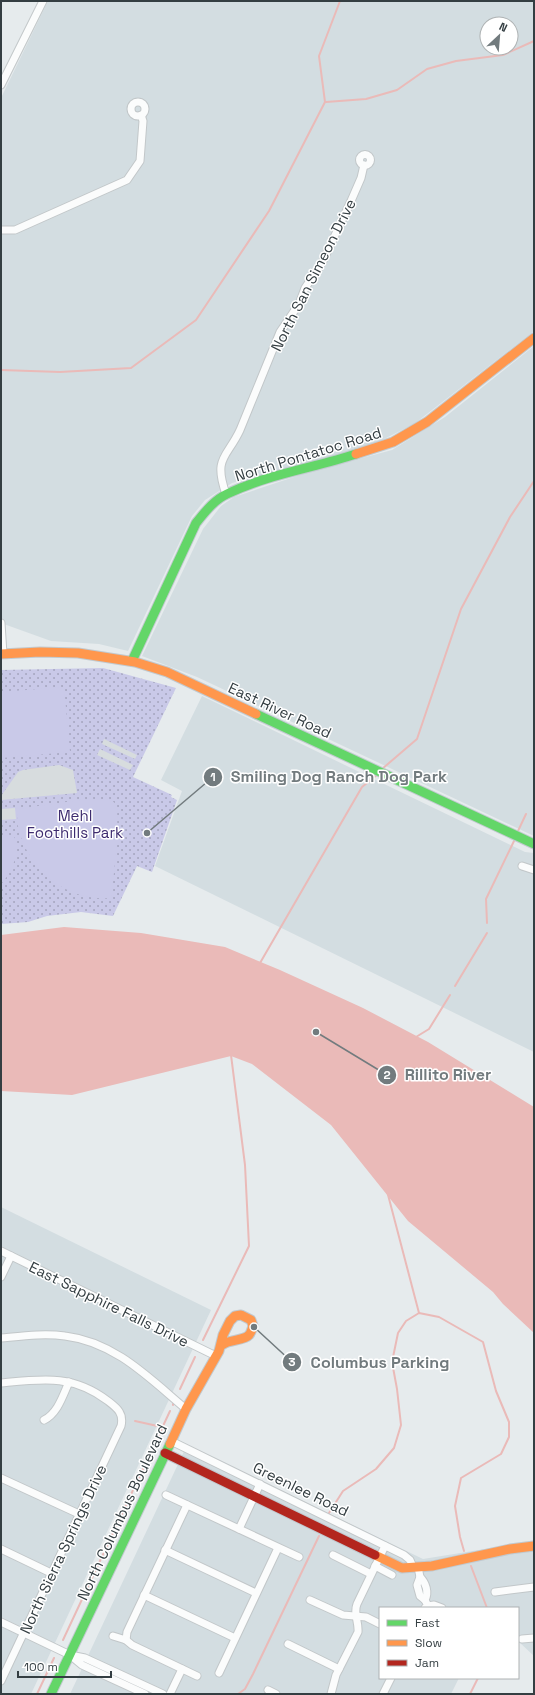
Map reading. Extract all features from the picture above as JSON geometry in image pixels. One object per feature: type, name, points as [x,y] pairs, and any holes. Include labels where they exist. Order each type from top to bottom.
[{"type":"street","points":[[1,85],[43,1]]},
{"type":"street","points":[[1,230],[15,230],[127,180],[140,161],[143,121],[141,115]]},
{"type":"street","name":"North San Simeon Drive","points":[[226,494],[222,482],[222,459],[240,430],[280,332],[300,304],[305,288],[320,266],[343,220],[361,178],[364,165]]},
{"type":"street","name":"North Pontatoc Road","points":[[132,662],[196,523],[208,508],[226,494],[278,475],[328,463],[393,442],[427,422],[534,338]]},
{"type":"street","points":[[1,623],[2,654]]},
{"type":"street","name":"East River Road","points":[[2,654],[32,651],[86,652],[156,668],[534,844]]},
{"type":"street","points":[[522,866],[534,870]]},
{"type":"street","name":"East Sapphire Falls Drive","points":[[1,1252],[216,1356]]},
{"type":"street","points":[[1,1277],[11,1256]]},
{"type":"street","points":[[1,1338],[55,1335],[96,1343],[114,1351],[130,1362],[186,1409]]},
{"type":"street","name":"North Columbus Boulevard","points":[[51,1694],[186,1409],[222,1345]]},
{"type":"street","points":[[1,1383],[43,1379],[69,1382],[56,1409],[51,1416],[44,1420]]},
{"type":"street","name":"North Sierra Springs Drive","points":[[1,1680],[121,1426],[122,1416],[116,1407],[97,1393],[80,1385],[69,1382]]},
{"type":"street","name":"Greenlee Road","points":[[171,1441],[407,1557],[416,1567]]},
{"type":"street","name":"Greenlee Road","points":[[165,1453],[254,1496],[377,1562],[402,1568],[416,1567],[510,1549],[534,1546]]},
{"type":"street","points":[[1,1478],[79,1514]]},
{"type":"street","points":[[239,1529],[260,1484]]},
{"type":"street","points":[[166,1495],[299,1557]]},
{"type":"street","points":[[126,1640],[127,1632],[187,1505]]},
{"type":"street","points":[[331,1694],[339,1669],[358,1632],[355,1612],[356,1604],[385,1546]]},
{"type":"street","points":[[219,1673],[278,1548]]},
{"type":"street","points":[[1,1549],[52,1573]]},
{"type":"street","points":[[166,1550],[256,1593]]},
{"type":"street","points":[[333,1555],[371,1574]]},
{"type":"street","points":[[377,1562],[392,1575]]},
{"type":"street","points":[[416,1567],[420,1577],[417,1584],[420,1596],[426,1605],[439,1607]]},
{"type":"street","points":[[495,1592],[534,1587]]},
{"type":"street","points":[[144,1595],[235,1638]]},
{"type":"street","points":[[310,1600],[343,1616],[366,1617],[379,1624]]},
{"type":"street","points":[[1,1622],[70,1655],[82,1665],[145,1694]]},
{"type":"street","points":[[113,1636],[126,1640],[132,1645],[197,1676]]},
{"type":"street","points":[[522,1639],[534,1638]]},
{"type":"street","points":[[288,1644],[339,1669]]},
{"type":"street","points":[[70,1655],[86,1658],[163,1694]]},
{"type":"street","points":[[170,1694],[182,1668]]},
{"type":"street","points":[[386,1693],[391,1679]]},
{"type":"street","points":[[268,1690],[276,1694]]},
{"type":"shaded area","points":[[48,1],[534,1],[534,331],[414,424],[382,440],[355,451],[232,483],[205,500],[192,516],[128,651],[99,644],[51,641],[1,623],[1,98]]},
{"type":"shaded area","points":[[534,346],[534,836],[197,677],[142,656],[203,529],[221,506],[234,497],[306,473],[392,450],[445,417]]},
{"type":"shaded area","points":[[202,696],[525,852],[534,853],[534,1052],[155,866],[182,791],[161,780]]},
{"type":"shaded area","points":[[104,739],[137,755],[135,759],[102,744]]},
{"type":"shaded area","points":[[100,749],[133,765],[130,770],[97,755]]},
{"type":"shaded area","points":[[59,765],[73,770],[77,793],[1,800],[1,796],[18,772]]},
{"type":"shaded area","points":[[15,808],[16,819],[1,820],[1,809]]},
{"type":"shaded area","points":[[64,927],[141,933],[225,947],[363,1008],[428,1042],[534,1107],[534,1333],[503,1304],[493,1292],[408,1221],[331,1125],[252,1064],[231,1056],[72,1095],[1,1091],[1,935]]},
{"type":"shaded area","points":[[1,1207],[211,1310],[31,1694],[1,1694]]},
{"type":"shaded area","points":[[187,1445],[423,1559],[534,1540],[534,1656],[519,1642],[519,1607],[379,1607],[379,1679],[458,1679],[451,1694],[70,1694]]},
{"type":"green space","name":"Mehl Foothills Park","points":[[103,668],[176,688],[133,777],[172,795],[171,797],[177,800],[152,872],[137,866],[113,916],[81,912],[47,916],[28,922],[1,924],[1,670]]},
{"type":"green space","points":[[64,687],[70,752],[1,758],[1,692]]},
{"type":"green space","points":[[110,799],[117,805],[116,852],[111,898],[95,898],[80,895],[53,881],[32,859],[24,846],[19,831],[17,823],[17,809],[80,800]]},
{"type":"green space","points":[[1,835],[12,835],[16,840],[17,853],[12,867],[1,884]]},
{"type":"waterway","points":[[1,370],[60,372],[131,368],[196,320],[269,211],[325,102],[319,56],[340,1]]},
{"type":"waterway","points":[[326,102],[366,99],[397,90],[427,69],[456,61],[503,55],[534,41]]},
{"type":"waterway","points":[[382,769],[417,739],[461,609],[510,517],[534,481]]},
{"type":"waterway","points":[[260,963],[362,787],[378,774]]},
{"type":"waterway","points":[[518,831],[526,814]]},
{"type":"waterway","points":[[487,923],[486,899],[514,841]]},
{"type":"waterway","points":[[455,986],[487,933]]},
{"type":"waterway","points":[[416,1037],[429,1029],[450,995]]},
{"type":"waterway","points":[[203,1340],[249,1246],[245,1165],[231,1055]]},
{"type":"waterway","points":[[387,1191],[419,1313]]},
{"type":"waterway","points":[[329,1513],[343,1491],[376,1469],[394,1448],[401,1425],[392,1362],[398,1333],[406,1321],[419,1313],[439,1317],[483,1342],[496,1391],[509,1422],[509,1437],[501,1454],[461,1478],[455,1506],[464,1551]]},
{"type":"waterway","points":[[180,1389],[195,1357]]},
{"type":"waterway","points":[[63,1640],[170,1411]]},
{"type":"waterway","points":[[135,1421],[162,1427]]},
{"type":"waterway","points":[[238,1694],[245,1689],[253,1674],[319,1536]]},
{"type":"waterway","points":[[471,1566],[487,1607]]},
{"type":"waterway","points":[[37,1694],[54,1658]]},
{"type":"waterway","points":[[470,1694],[478,1679]]},
{"type":"traffic: fast","points":[[132,661],[196,523],[214,503],[227,494],[259,481],[356,454]]},
{"type":"traffic: fast","points":[[256,714],[534,844]]},
{"type":"traffic: fast","points":[[51,1694],[170,1444]]},
{"type":"traffic: slow","points":[[356,454],[393,442],[427,422],[534,338]]},
{"type":"traffic: slow","points":[[1,654],[40,652],[78,653],[135,662],[167,672],[256,714]]},
{"type":"traffic: slow","points":[[170,1444],[186,1409],[219,1351],[223,1335],[230,1321],[235,1316],[241,1315],[251,1320],[253,1326],[247,1337],[222,1345]]},
{"type":"traffic: slow","points":[[375,1555],[402,1568],[432,1566],[510,1549],[534,1546]]},
{"type":"traffic: jam","points":[[165,1453],[375,1555]]},
{"type":"place","name":"Smiling Dog Ranch Dog Park","points":[[147,833]]},
{"type":"place","name":"Rillito River","points":[[316,1032]]},
{"type":"place","name":"Columbus Parking","points":[[254,1327]]}]
